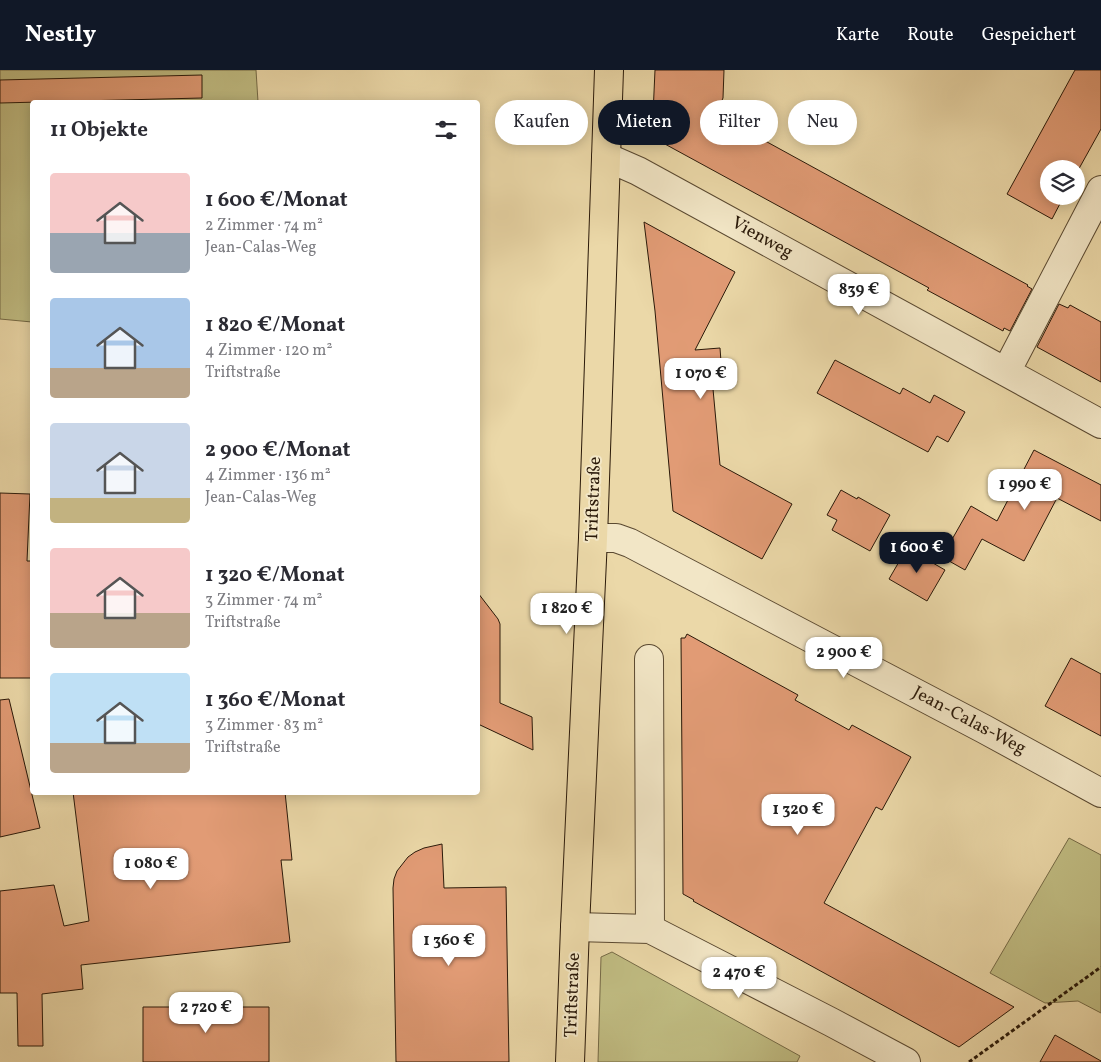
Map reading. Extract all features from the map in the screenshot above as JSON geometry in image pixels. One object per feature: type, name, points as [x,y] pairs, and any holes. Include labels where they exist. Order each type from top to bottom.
[{"type":"main road","name":"Triftstraße","points":[[570,1062],[593,538],[609,70]]},
{"type":"street","name":"Vienweg","points":[[606,157],[638,171],[1101,424]]},
{"type":"street","points":[[1006,372],[1101,190]]},
{"type":"street","name":"Jean-Calas-Weg","points":[[593,538],[616,538],[630,544],[984,729],[1101,793]]},
{"type":"street","points":[[649,658],[650,929]]},
{"type":"street","name":"Triftstraße","points":[[575,927],[650,929],[906,1062]]},
{"type":"path","points":[[968,1062],[1101,967]]},
{"type":"shaded area","points":[[0,70],[256,70],[258,100],[30,100],[30,322],[0,319]]},
{"type":"shaded area","points":[[1069,838],[1101,855],[1101,1013],[1078,1001],[1045,1003],[990,973]]},
{"type":"shaded area","points":[[612,952],[800,1056],[797,1062],[598,1062],[601,957]]},
{"type":"building","points":[[655,70],[724,70],[722,100],[700,100],[700,145],[773,145],[1028,285],[1032,289],[1010,331],[1004,328],[1003,331],[927,290],[929,288],[667,145],[690,145],[690,100],[654,100]]},
{"type":"building","points":[[1075,70],[1101,70],[1101,129],[1084,160],[1040,160],[1040,205],[1059,205],[1052,219],[1007,194]]},
{"type":"building","points":[[202,75],[202,98],[30,100],[30,102],[0,103],[0,80]]},
{"type":"building","points":[[644,222],[735,272],[695,350],[720,348],[723,389],[713,389],[720,465],[792,504],[762,559],[673,511],[655,311]]},
{"type":"building","points":[[1059,304],[1068,308],[1070,305],[1101,322],[1101,382],[1037,347]]},
{"type":"building","points":[[835,360],[900,394],[903,388],[930,403],[934,395],[965,412],[948,442],[937,436],[928,452],[817,393]]},
{"type":"building","points":[[1034,450],[1101,485],[1101,521],[1057,498],[1024,561],[982,539],[965,570],[942,557],[971,506],[997,521]]},
{"type":"building","points":[[841,490],[890,515],[870,551],[832,530],[837,520],[827,515]]},
{"type":"building","points":[[0,493],[30,494],[27,561],[30,561],[30,678],[0,678]]},
{"type":"building","points":[[907,548],[945,570],[927,601],[889,579]]},
{"type":"building","points":[[480,596],[500,624],[500,703],[532,717],[533,750],[480,725]]},
{"type":"building","points":[[687,634],[798,695],[795,700],[849,730],[852,725],[911,757],[882,810],[876,807],[824,903],[1014,1007],[959,1047],[683,894],[681,638],[685,638]]},
{"type":"building","points":[[1071,658],[1101,674],[1101,736],[1045,706]]},
{"type":"building","points":[[9,699],[30,786],[30,795],[32,795],[40,828],[0,837],[0,700]]},
{"type":"building","points":[[73,795],[285,795],[292,860],[281,860],[290,942],[81,965],[83,989],[42,994],[43,1046],[18,1046],[17,993],[0,993],[0,891],[54,885],[64,926],[89,921]]},
{"type":"building","points":[[442,844],[444,888],[506,887],[509,1062],[396,1062],[394,879],[397,871],[408,857],[424,848]]},
{"type":"building","points":[[143,1007],[269,1007],[269,1062],[143,1062]]},
{"type":"building","points":[[1055,1035],[1101,1061],[1101,1062],[1040,1062]]}]
